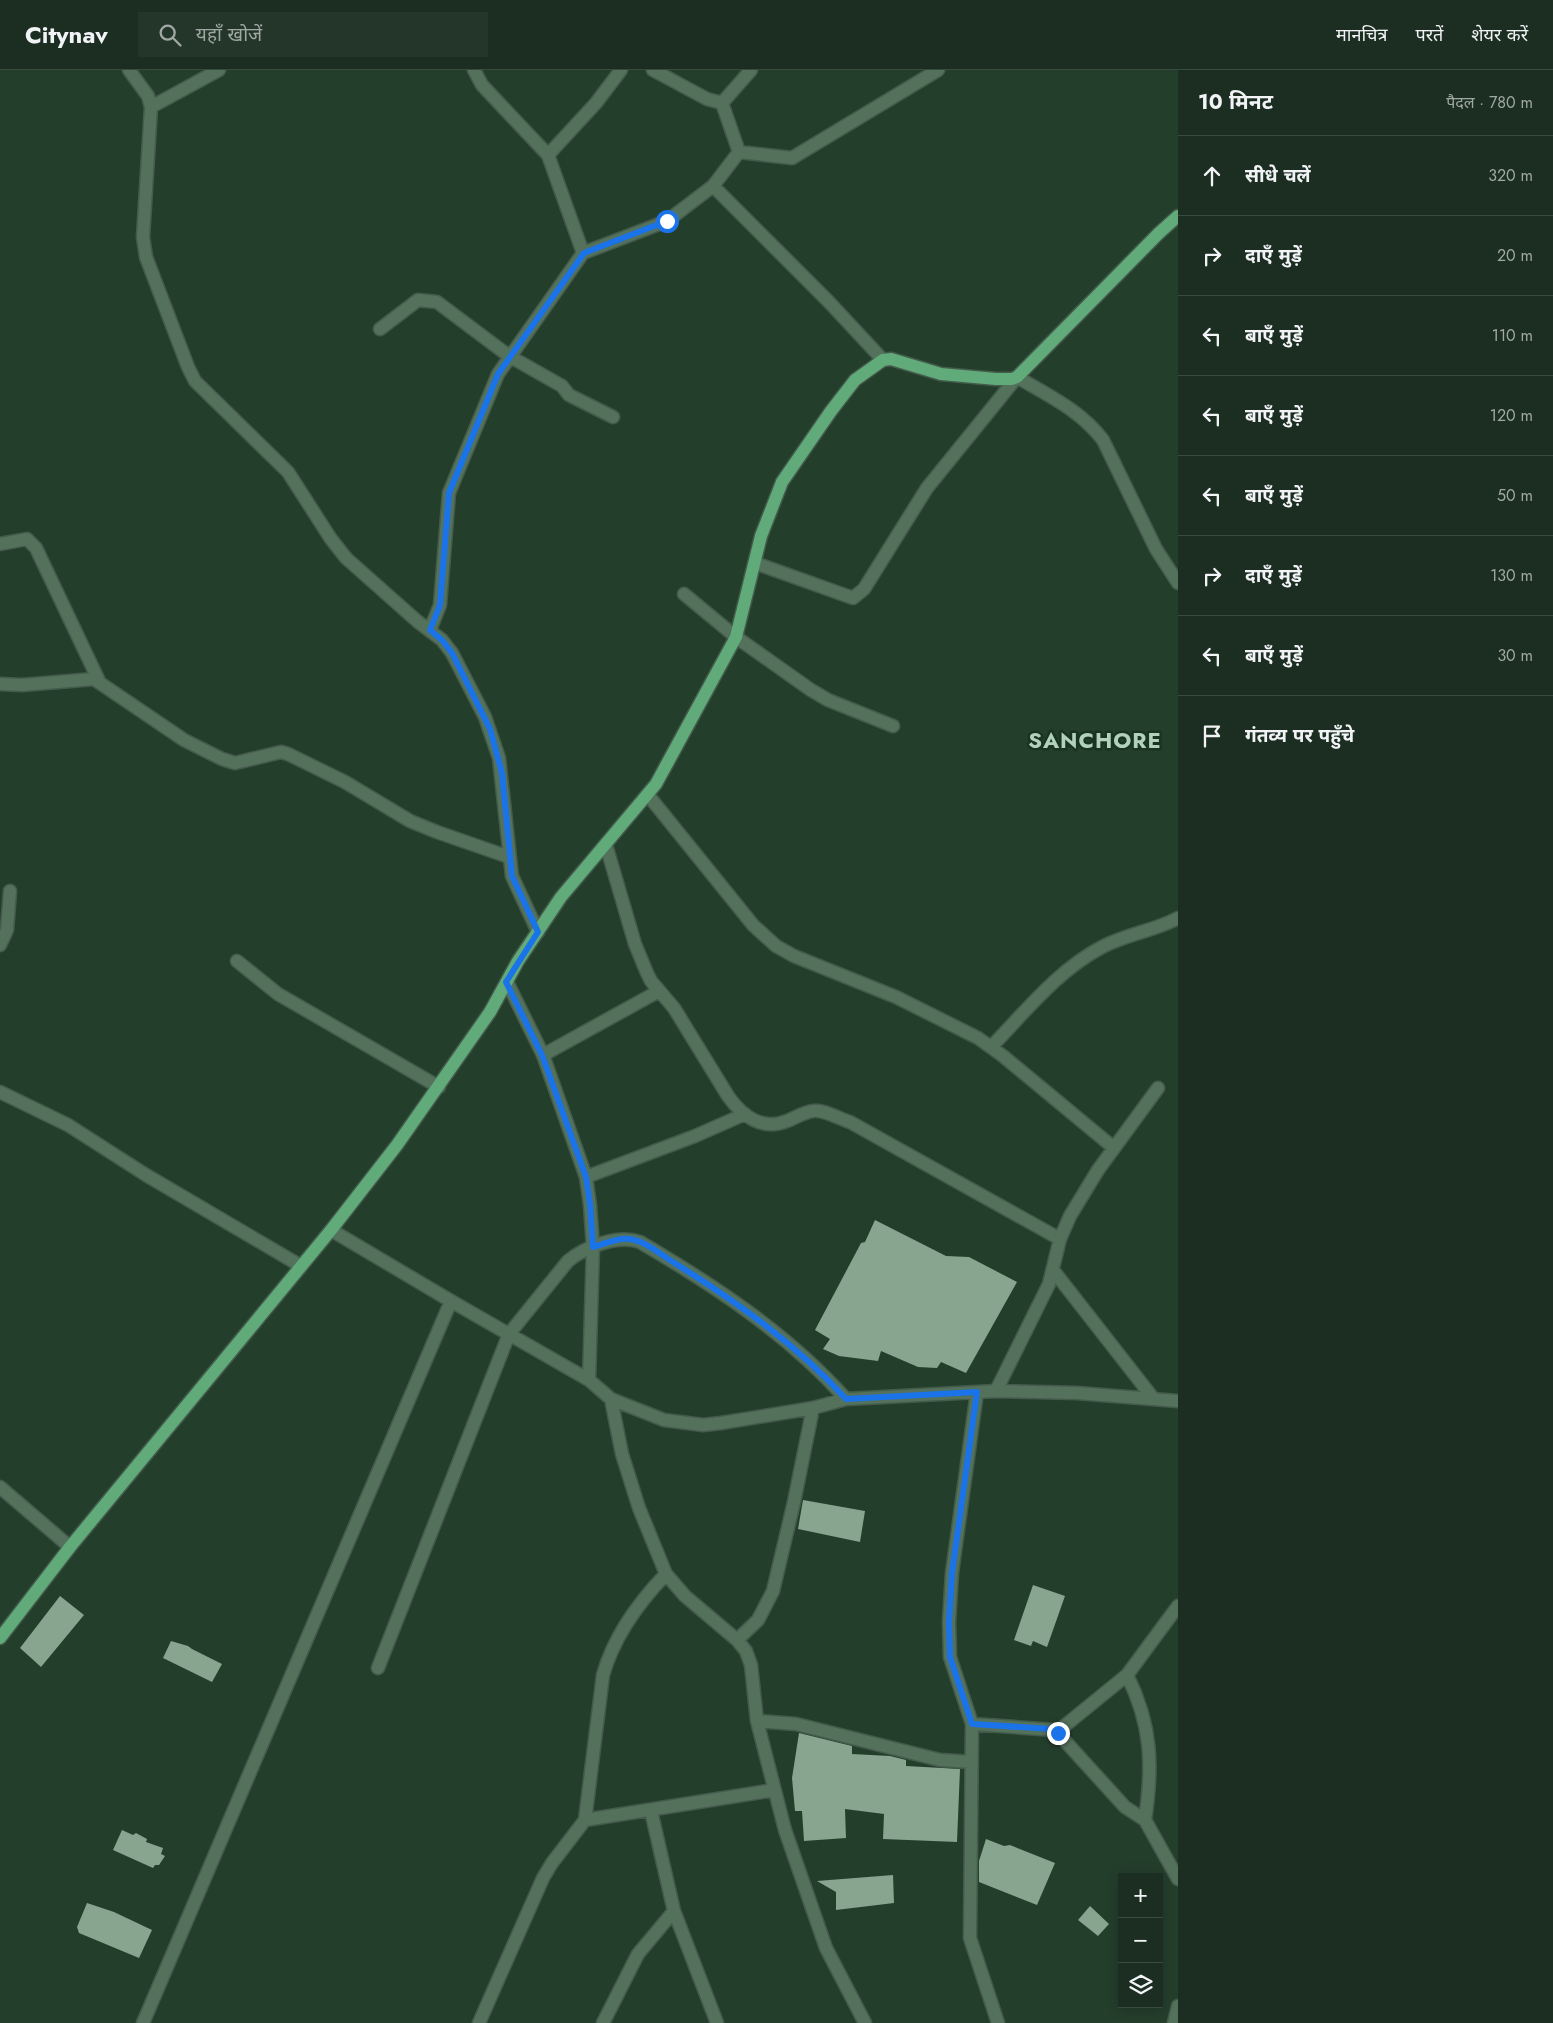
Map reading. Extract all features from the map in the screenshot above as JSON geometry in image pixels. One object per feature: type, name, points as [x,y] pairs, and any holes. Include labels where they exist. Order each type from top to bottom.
[{"type":"main road","points":[[0,1638],[70,1547],[331,1230],[397,1145],[490,1012],[506,982],[561,897],[656,784],[736,637],[764,527],[782,482],[855,380],[883,360],[898,360],[912,366],[956,376],[1006,380],[1016,377],[1159,233],[1176,222]]},
{"type":"street","points":[[129,70],[148,96],[151,107],[143,237],[146,257],[191,375],[248,436],[288,472],[331,539],[346,558],[442,640],[452,653],[490,729],[502,773],[509,857],[514,883],[538,932]]},
{"type":"street","points":[[151,107],[219,70]]},
{"type":"street","points":[[474,70],[482,84],[548,155],[584,253]]},
{"type":"street","points":[[548,155],[596,103],[621,70]]},
{"type":"street","points":[[653,70],[707,99],[722,103]]},
{"type":"street","points":[[722,103],[751,70]]},
{"type":"street","points":[[739,152],[792,158],[938,70]]},
{"type":"street","points":[[722,103],[739,152]]},
{"type":"street","points":[[430,630],[440,605],[449,493],[498,374],[509,356],[584,253],[667,221],[713,186],[739,152]]},
{"type":"street","points":[[713,186],[883,360]]},
{"type":"street","points":[[380,329],[418,300],[437,302],[509,356],[562,386],[569,395],[614,417]]},
{"type":"street","points":[[755,563],[853,598],[864,589],[927,488],[1016,377],[1067,405],[1095,430],[1102,440],[1156,549],[1178,583]]},
{"type":"street","points":[[0,544],[27,539],[36,548],[99,681]]},
{"type":"street","points":[[684,594],[736,637],[811,690],[828,700],[893,726]]},
{"type":"street","points":[[0,684],[22,685],[89,679],[99,681],[184,740],[222,759],[235,763],[281,752],[288,754],[345,782],[410,821],[509,857]]},
{"type":"street","points":[[648,795],[753,925],[776,946],[789,954],[896,997],[965,1031],[991,1047],[1114,1148]]},
{"type":"street","points":[[606,845],[635,944],[647,973],[674,1008],[728,1096],[745,1114],[758,1122],[769,1125],[785,1122],[814,1110],[850,1122],[1060,1239]]},
{"type":"street","points":[[0,945],[7,930],[10,891]]},
{"type":"street","points":[[991,1047],[1067,970],[1115,941],[1178,918]]},
{"type":"street","points":[[237,961],[278,994],[439,1087]]},
{"type":"street","points":[[506,982],[542,1055],[586,1177],[593,1247],[589,1380]]},
{"type":"street","points":[[542,1055],[659,991]]},
{"type":"street","points":[[996,1392],[1048,1284],[1060,1239],[1070,1216],[1098,1170],[1158,1088]]},
{"type":"street","points":[[0,1092],[68,1125],[146,1175],[301,1266]]},
{"type":"street","points":[[586,1177],[695,1136],[745,1114]]},
{"type":"street","points":[[331,1230],[450,1301],[589,1380],[610,1399],[664,1420],[703,1425],[813,1408],[846,1399],[977,1392],[1077,1393],[1178,1401]]},
{"type":"street","points":[[378,1668],[509,1334],[568,1261],[593,1247],[629,1238],[644,1244],[718,1290],[756,1317],[814,1364],[846,1399]]},
{"type":"street","points":[[1053,1270],[1152,1398]]},
{"type":"street","points":[[143,2023],[450,1301]]},
{"type":"street","points":[[977,1392],[952,1573],[949,1622],[950,1657],[972,1724],[970,1938],[998,2023]]},
{"type":"street","points":[[610,1399],[622,1454],[639,1508],[666,1574],[685,1596],[737,1640],[746,1651],[751,1665],[757,1721],[785,1830],[826,1948],[865,2023]]},
{"type":"street","points":[[737,1640],[758,1620],[773,1591],[794,1502],[813,1408]]},
{"type":"street","points":[[0,1487],[70,1547]]},
{"type":"street","points":[[479,2023],[543,1878],[552,1863],[585,1820],[603,1675],[607,1663],[634,1612],[646,1595],[666,1574]]},
{"type":"street","points":[[1057,1732],[1127,1675],[1178,1606]]},
{"type":"street","points":[[1127,1675],[1142,1708],[1149,1739],[1150,1772],[1145,1820]]},
{"type":"street","points":[[757,1721],[796,1724],[940,1760],[971,1762]]},
{"type":"street","points":[[972,1724],[1052,1729],[1057,1732],[1125,1807],[1145,1820],[1178,1879]]},
{"type":"street","points":[[585,1820],[774,1790]]},
{"type":"street","points":[[651,1811],[674,1911],[717,2023]]},
{"type":"street","points":[[603,2023],[638,1954],[674,1911]]},
{"type":"street","points":[[1174,2023],[1178,2006]]},
{"type":"building","points":[[875,1220],[946,1256],[969,1257],[1017,1282],[966,1373],[941,1362],[937,1368],[918,1367],[881,1351],[878,1361],[839,1356],[823,1349],[830,1339],[815,1330],[861,1243],[865,1242]]},
{"type":"building","points":[[803,1500],[865,1511],[860,1542],[798,1529]]},
{"type":"building","points":[[1033,1585],[1065,1596],[1047,1647],[1033,1641],[1031,1646],[1014,1640]]},
{"type":"building","points":[[60,1596],[84,1615],[41,1667],[20,1648]]},
{"type":"building","points":[[171,1641],[188,1646],[222,1664],[212,1682],[163,1658]]},
{"type":"building","points":[[799,1733],[852,1746],[852,1754],[890,1756],[906,1760],[906,1766],[960,1769],[957,1842],[883,1839],[884,1814],[845,1809],[846,1838],[804,1841],[802,1811],[795,1811],[792,1778]]},
{"type":"building","points":[[122,1830],[133,1835],[136,1833],[147,1839],[146,1842],[163,1848],[161,1854],[165,1856],[159,1865],[155,1865],[153,1868],[113,1850]]},
{"type":"building","points":[[986,1839],[1004,1846],[1010,1845],[1055,1863],[1037,1905],[979,1882],[979,1861]]},
{"type":"building","points":[[893,1875],[894,1903],[836,1910],[836,1892],[817,1881]]},
{"type":"building","points":[[87,1903],[114,1912],[152,1930],[139,1958],[79,1933],[77,1927]]},
{"type":"building","points":[[1090,1906],[1109,1924],[1098,1936],[1078,1920]]},
{"type":"district","name":"SANCHORE","points":[[1095,740]]},
{"type":"route","points":[[667,221],[584,253],[498,374],[449,493],[440,605],[430,630],[442,640],[452,653],[490,729],[502,773],[512,876],[538,932],[506,982],[542,1055],[586,1177],[593,1247],[629,1238],[644,1244],[718,1290],[756,1317],[806,1358],[846,1399],[977,1392],[949,1597],[950,1657],[972,1724],[1052,1729],[1058,1733]]}]
